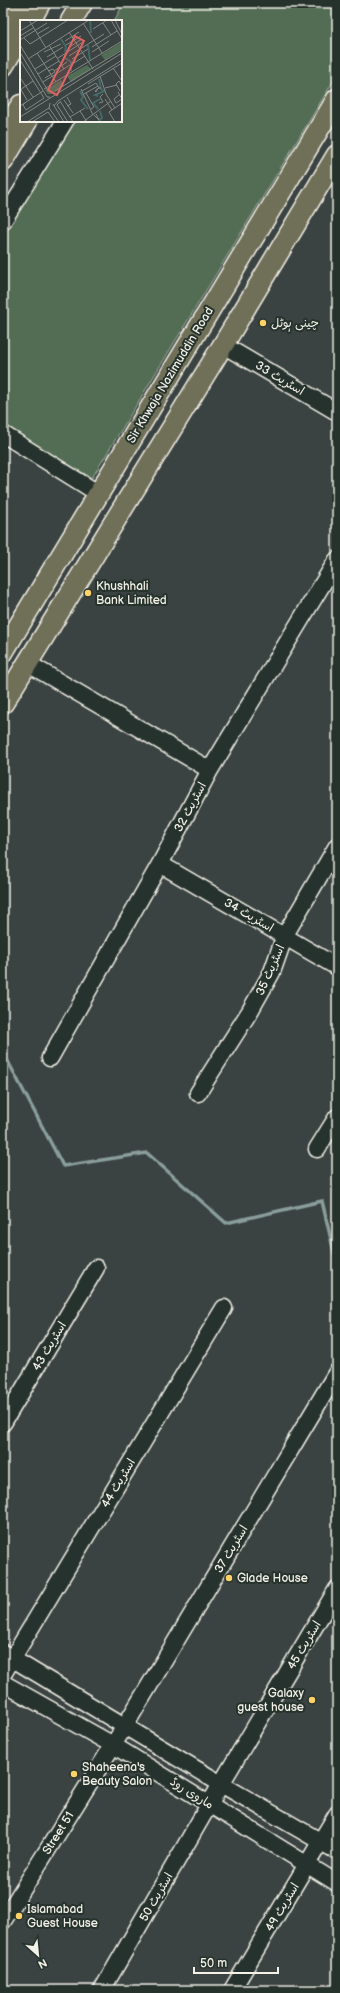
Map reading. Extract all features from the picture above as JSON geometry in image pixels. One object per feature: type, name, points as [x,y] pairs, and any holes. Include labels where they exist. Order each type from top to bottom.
[{"type":"main road","points":[[3,36],[23,3]]},
{"type":"main road","points":[[31,20],[40,3]]},
{"type":"main road","points":[[72,20],[82,3]]},
{"type":"main road","points":[[88,20],[98,3]]},
{"type":"main road","points":[[3,66],[20,38]]},
{"type":"main road","name":"Sir Khwaja Nazimuddin Road","points":[[3,652],[337,99]]},
{"type":"main road","points":[[3,134],[20,107]]},
{"type":"main road","points":[[3,160],[26,122]]},
{"type":"main road","points":[[3,703],[179,417],[337,155]]},
{"type":"main road","points":[[153,404],[179,417]]},
{"type":"street","points":[[3,220],[64,122]]},
{"type":"street","name":"اسٹریٹ 33","points":[[223,344],[337,412]]},
{"type":"street","points":[[3,434],[99,494]]},
{"type":"street","name":"اسٹریٹ 32","points":[[50,1058],[160,864],[210,770],[337,560]]},
{"type":"street","points":[[27,663],[210,770]]},
{"type":"street","name":"اسٹریٹ 35","points":[[198,1093],[250,1011],[272,972],[285,935],[337,846]]},
{"type":"street","name":"اسٹریٹ 34","points":[[160,864],[285,935],[337,968]]},
{"type":"street","points":[[318,1149],[337,1117]]},
{"type":"street","name":"اسٹریٹ 43","points":[[3,1423],[96,1268]]},
{"type":"street","name":"اسٹریٹ 44","points":[[3,1674],[8,1656],[224,1308]]},
{"type":"street","name":"اسٹریٹ 37","points":[[113,1744],[337,1372]]},
{"type":"street","name":"اسٹریٹ 45","points":[[210,1804],[337,1589]]},
{"type":"street","name":"ماروی روڈ","points":[[8,1656],[221,1784],[321,1841],[337,1852]]},
{"type":"street","name":"ماروی روڈ","points":[[3,1683],[113,1744],[337,1883]]},
{"type":"street","name":"Street 51","points":[[3,1921],[113,1744]]},
{"type":"street","name":"اسٹریٹ 50","points":[[102,1990],[210,1804]]},
{"type":"street","name":"اسٹریٹ 49","points":[[232,1990],[337,1814]]},
{"type":"green space","points":[[124,3],[337,3],[337,75],[92,478],[3,427],[3,216],[56,122],[122,122],[122,20],[115,20]]},
{"type":"waterway","points":[[3,1052],[63,1166],[147,1153],[226,1223],[322,1201],[337,1265]]},
{"type":"place","name":"چینی ہوٹل","points":[[263,323]]},
{"type":"place","name":"Khushhali Bank Limited","points":[[88,593]]},
{"type":"place","name":"Glade House","points":[[229,1578]]},
{"type":"place","name":"Galaxy guest house","points":[[312,1700]]},
{"type":"place","name":"Shaheena's Beauty Salon","points":[[74,1774]]},
{"type":"place","name":"Islamabad Guest House","points":[[19,1916]]}]
